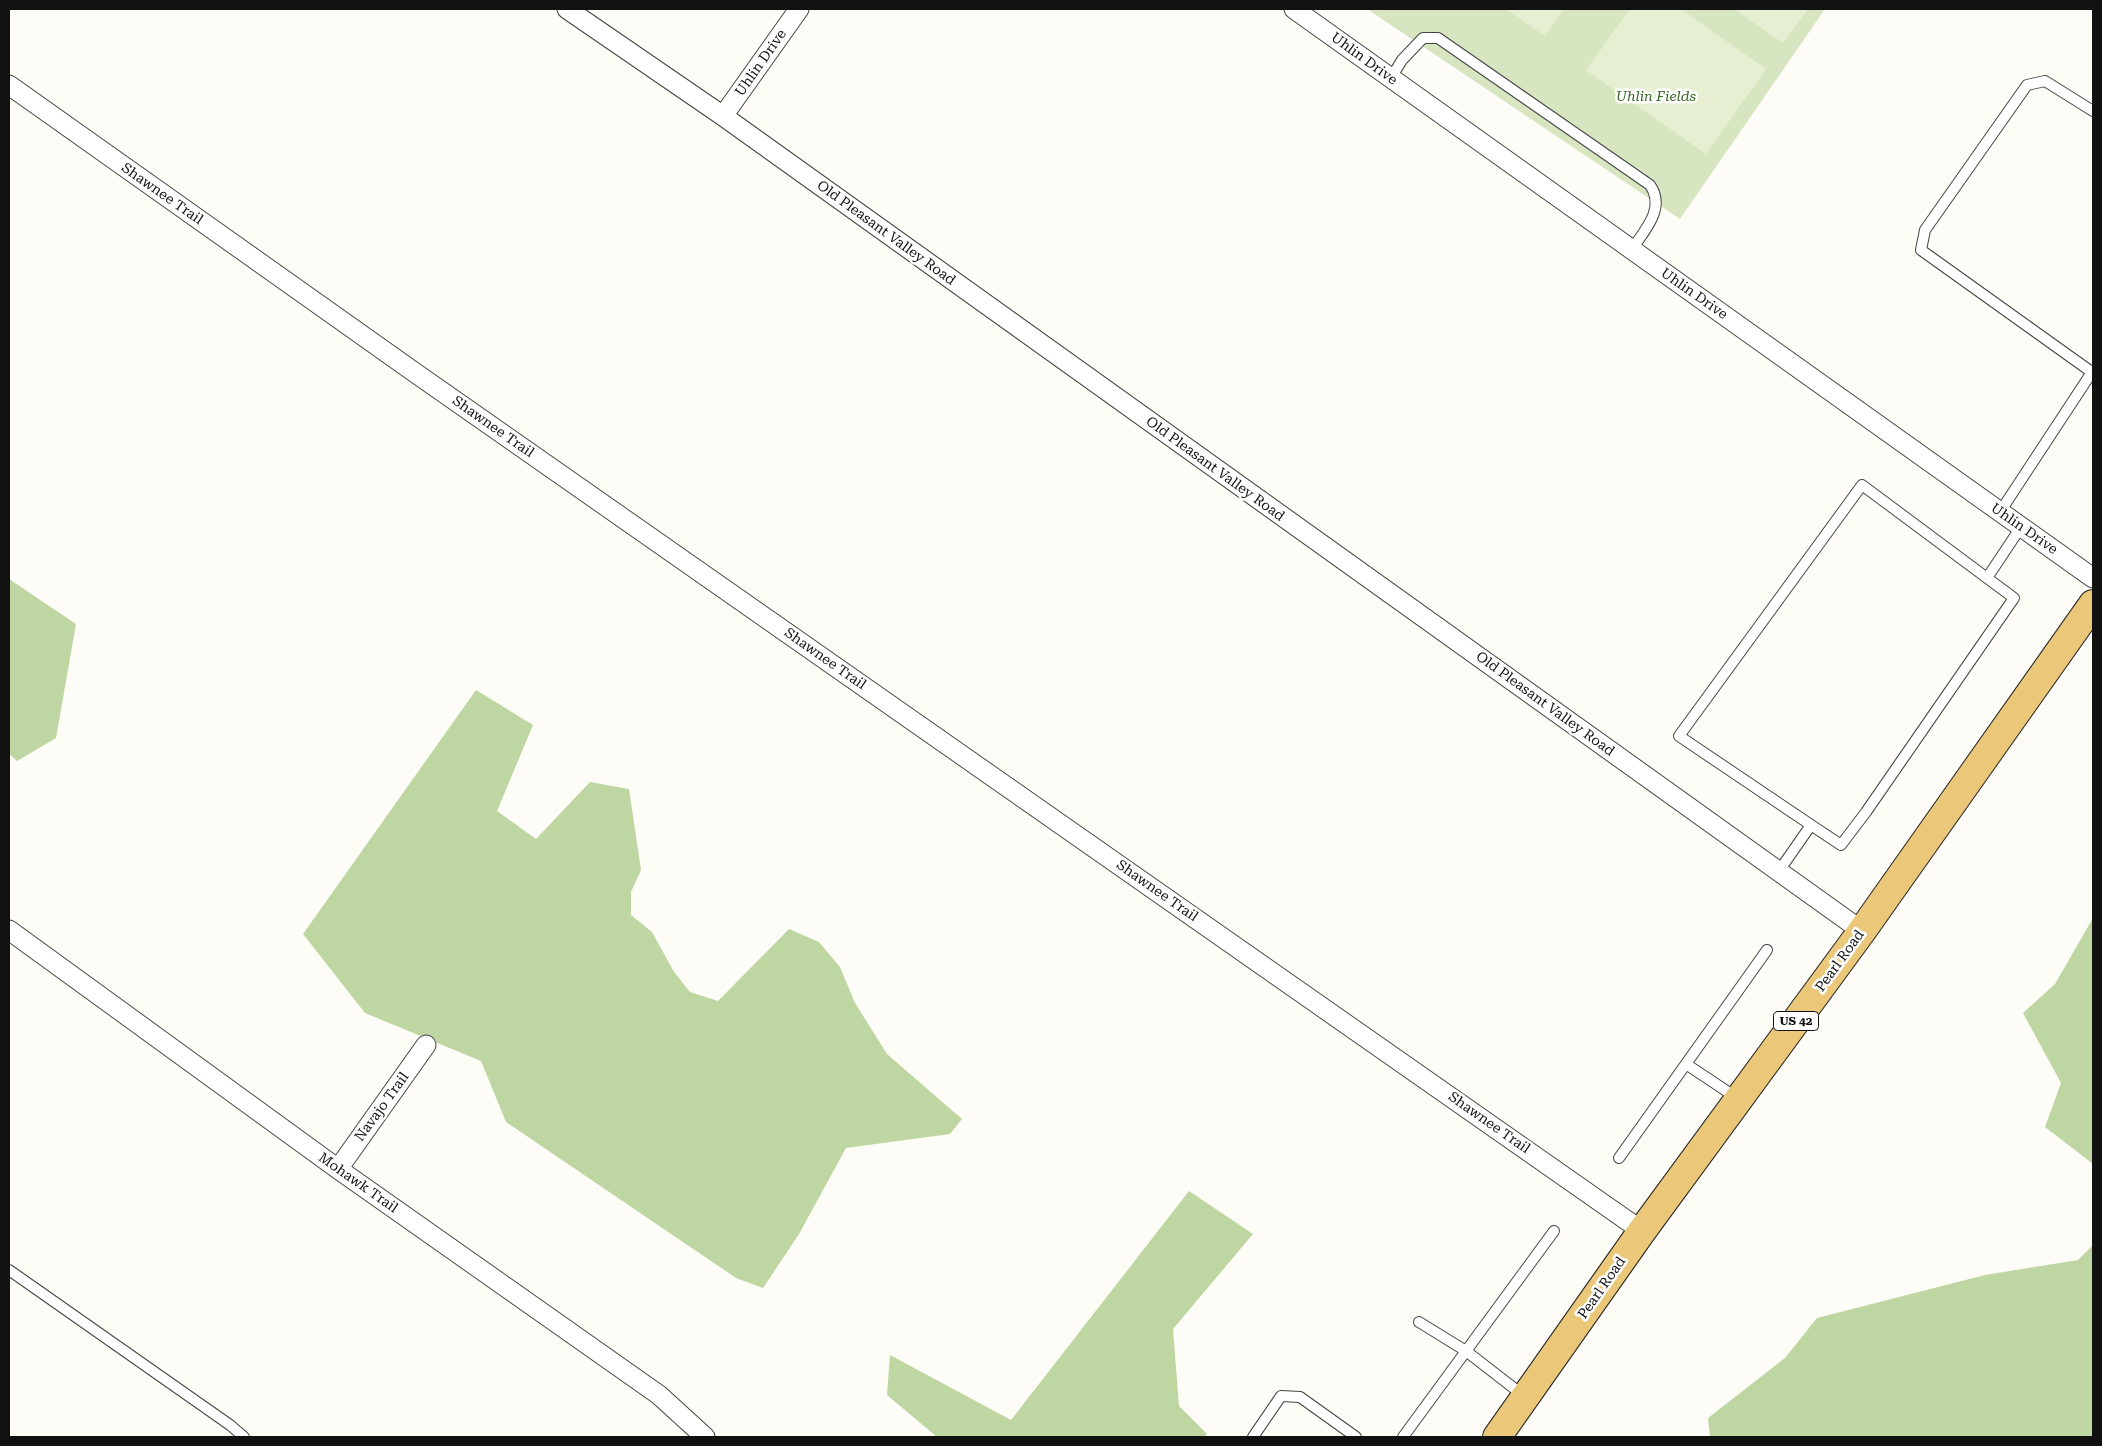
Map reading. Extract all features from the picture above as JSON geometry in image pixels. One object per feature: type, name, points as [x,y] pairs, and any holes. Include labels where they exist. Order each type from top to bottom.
[{"type":"main road","name":"Pearl Road","points":[[1497,1437],[1642,1231],[1862,931],[2093,604]]},
{"type":"street","name":"Old Pleasant Valley Road","points":[[567,9],[723,116],[1862,931]]},
{"type":"street","name":"Uhlin Drive","points":[[723,116],[799,9]]},
{"type":"street","name":"Uhlin Drive","points":[[1294,9],[2093,578]]},
{"type":"street","name":"Shawnee Trail","points":[[9,85],[431,384],[1642,1231]]},
{"type":"street","name":"Mohawk Trail","points":[[9,930],[338,1169],[659,1396],[705,1437]]},
{"type":"street","name":"Navajo Trail","points":[[338,1169],[426,1045]]},
{"type":"lane","points":[[1391,78],[1402,60],[1423,38],[1438,38],[1650,185],[1656,194],[1655,217],[1632,249]]},
{"type":"lane","points":[[2000,512],[2092,373],[1921,250],[1925,230],[2026,85],[2045,81],[2093,111]]},
{"type":"lane","points":[[1862,485],[1988,578],[2014,598],[1866,812],[1841,845],[1679,736],[1862,485]]},
{"type":"lane","points":[[1988,578],[2021,527]]},
{"type":"lane","points":[[1779,872],[1812,825]]},
{"type":"lane","points":[[1619,1158],[1767,950]]},
{"type":"lane","points":[[1686,1064],[1738,1099]]},
{"type":"lane","points":[[1403,1437],[1554,1231]]},
{"type":"lane","points":[[9,1270],[230,1425],[244,1437]]},
{"type":"lane","points":[[1419,1322],[1466,1351],[1525,1397]]},
{"type":"lane","points":[[1253,1437],[1281,1396],[1300,1397],[1356,1437]]},
{"type":"green space","name":"Uhlin Fields","points":[[1367,9],[1825,9],[1680,219]]},
{"type":"green space","points":[[1506,9],[1564,9],[1545,36]]},
{"type":"green space","points":[[1630,9],[1681,9],[1766,69],[1706,154],[1586,70]]},
{"type":"green space","points":[[1734,9],[1808,9],[1783,43]]},
{"type":"green space","points":[[9,579],[76,624],[56,738],[17,761],[9,754]]},
{"type":"green space","points":[[476,690],[533,725],[497,811],[536,839],[590,782],[629,789],[641,870],[631,892],[631,915],[652,932],[674,972],[690,992],[718,1001],[789,929],[819,942],[840,967],[855,1003],[887,1054],[962,1119],[950,1134],[846,1148],[799,1234],[763,1288],[736,1278],[506,1122],[481,1061],[365,1013],[303,934]]},
{"type":"green space","points":[[2093,918],[2093,1164],[2045,1127],[2061,1083],[2023,1013],[2055,984]]},
{"type":"green space","points":[[1189,1191],[1253,1234],[1173,1329],[1179,1406],[1207,1434],[1205,1437],[937,1437],[887,1395],[890,1355],[1011,1420]]},
{"type":"green space","points":[[2093,1245],[2093,1437],[1710,1437],[1708,1418],[1785,1358],[1817,1318],[1985,1275],[2078,1260]]}]
